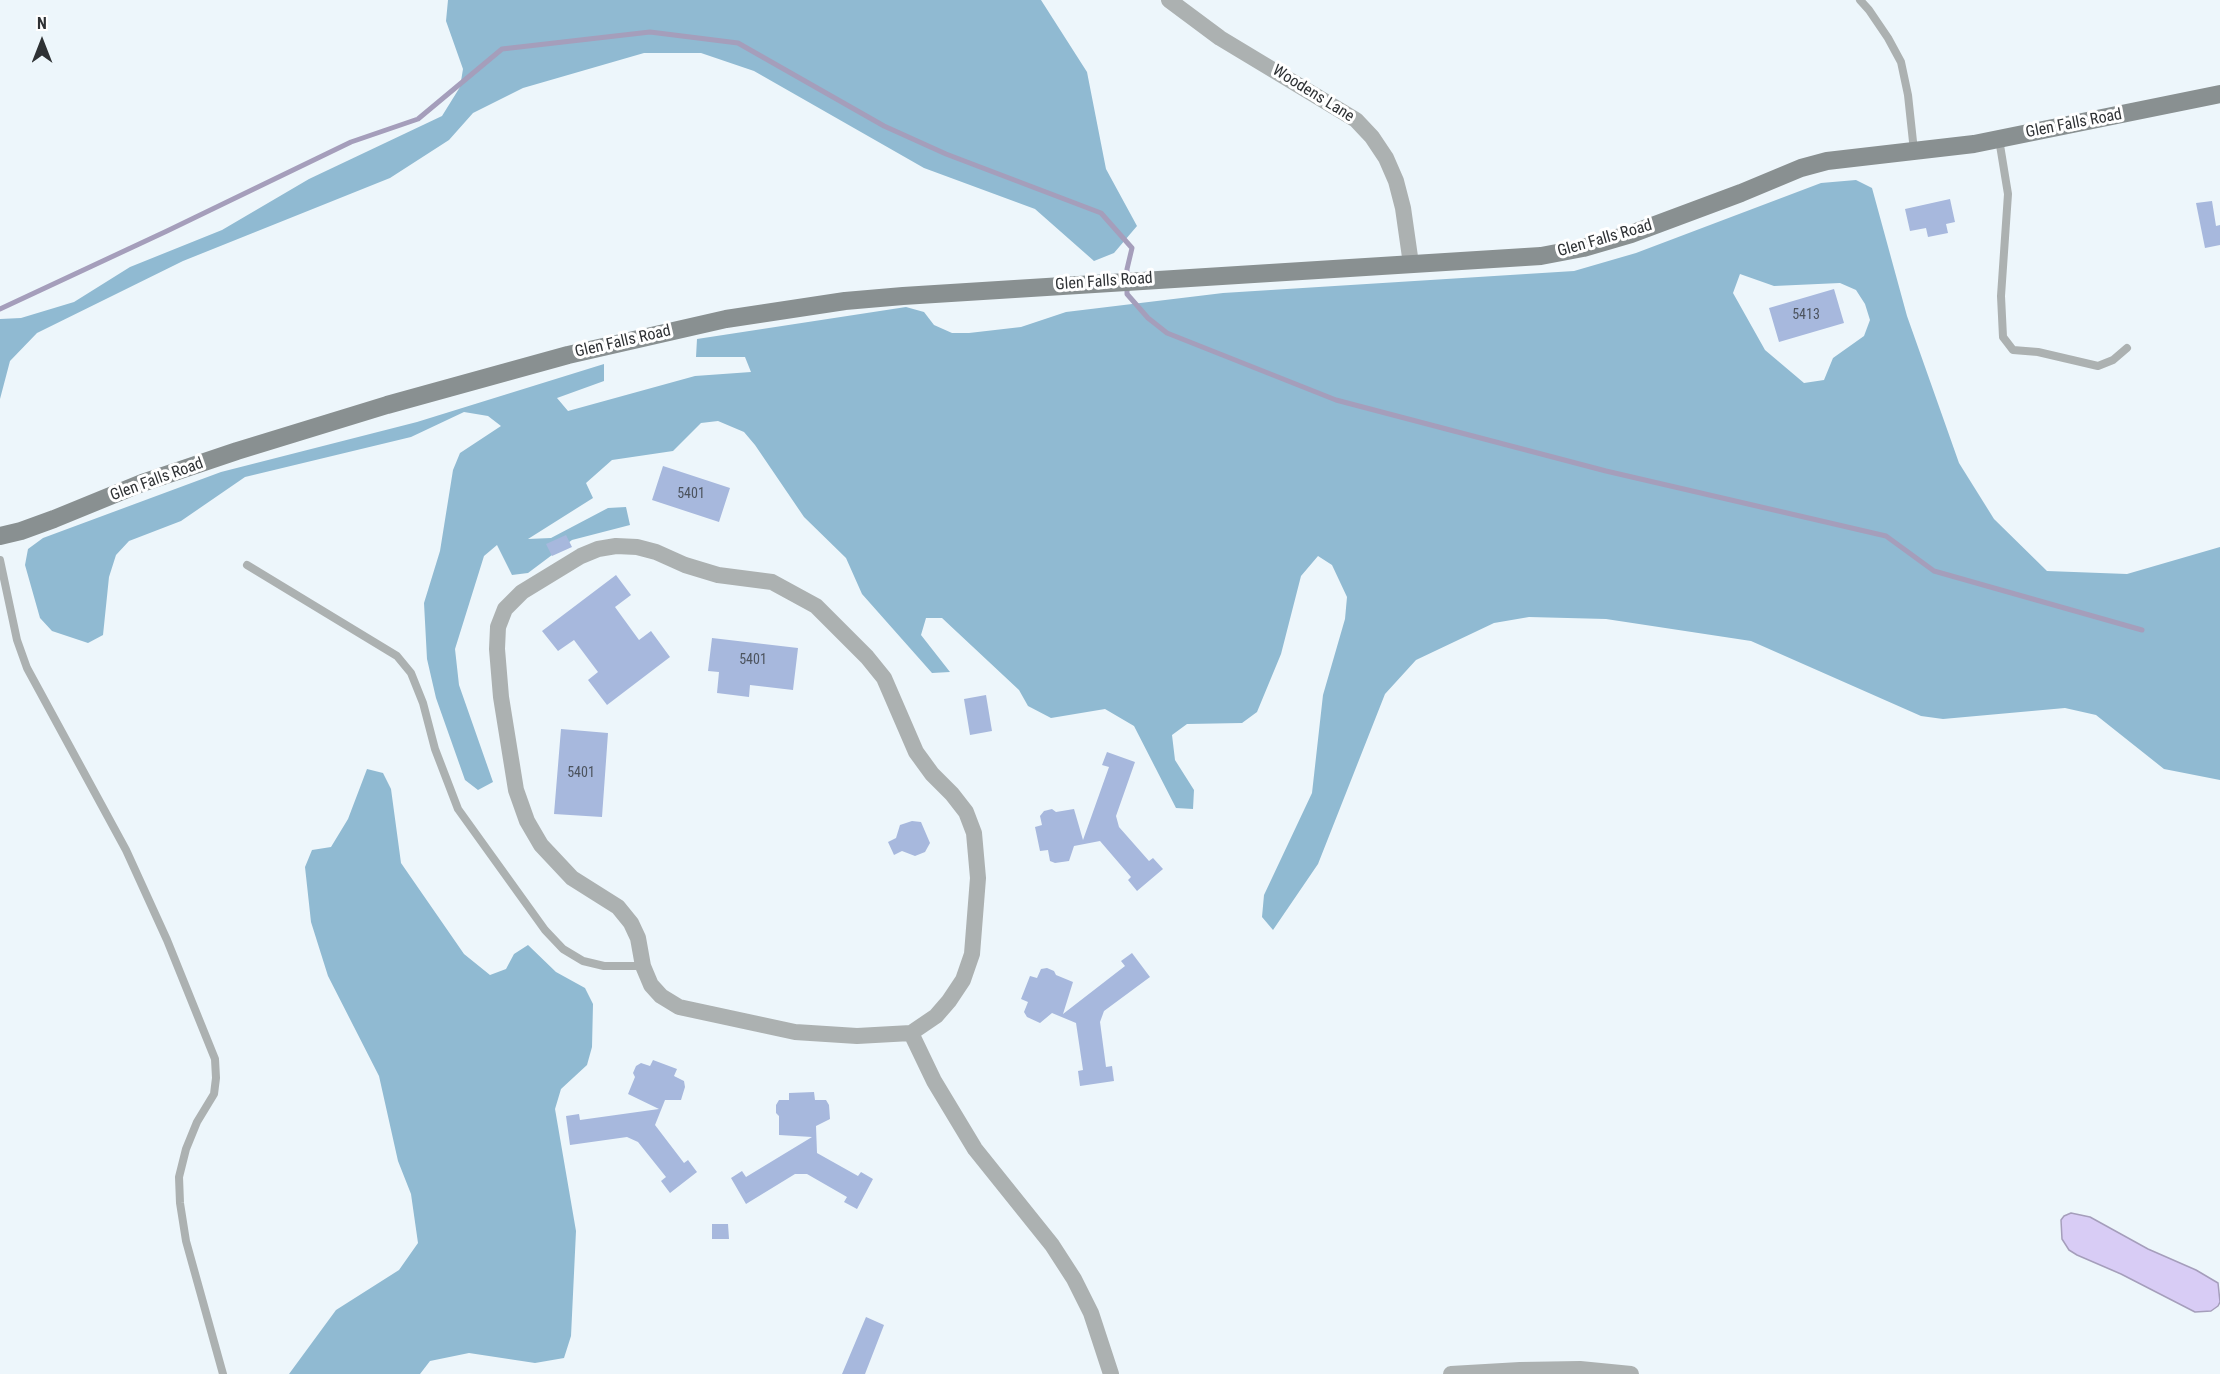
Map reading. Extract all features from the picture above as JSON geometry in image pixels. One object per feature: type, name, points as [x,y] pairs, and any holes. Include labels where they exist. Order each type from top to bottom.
[{"type":"street","name":"Woodens Lane","points":[[1168,0],[1220,38],[1356,120],[1372,137],[1386,158],[1396,181],[1403,208],[1411,264]]},
{"type":"street","name":"Glen Falls Road","points":[[0,536],[43,523],[142,483],[387,405],[568,355],[774,310],[845,301],[1115,281],[1541,256],[1583,248],[1631,234],[1801,168],[1850,158],[1999,139],[2220,94]]},
{"type":"street","points":[[616,546],[637,547],[718,575],[772,582],[816,606],[867,657],[884,678],[916,752],[966,812],[974,833],[978,878],[972,954],[963,980],[949,1001],[936,1016],[911,1033],[857,1036],[795,1032],[679,1007],[661,996],[651,985],[643,966],[638,938],[631,923],[618,907],[572,878],[541,845],[527,821],[516,790],[501,697],[497,649],[498,627],[505,609],[522,592],[581,556],[598,549],[616,546]]},
{"type":"street","points":[[911,1033],[934,1081],[975,1149],[1052,1245],[1074,1279],[1091,1313],[1111,1374]]},
{"type":"street","points":[[1451,1374],[1580,1369],[1631,1374]]},
{"type":"lane","points":[[1860,0],[1888,38],[1901,62],[1908,95],[1914,151]]},
{"type":"lane","points":[[1999,139],[2008,194],[2001,296],[2003,337],[2013,350],[2038,352],[2098,366],[2113,360],[2127,348]]},
{"type":"lane","points":[[0,560],[17,640],[27,668],[126,850],[168,940],[215,1059],[214,1094],[197,1122],[186,1149],[179,1177],[180,1203],[186,1241],[223,1374]]},
{"type":"lane","points":[[248,565],[397,656],[411,673],[423,703],[435,749],[459,809],[545,930],[563,949],[583,962],[604,966],[643,966]]},
{"type":"shaded area","points":[[448,0],[1041,0],[1087,72],[1106,169],[1137,226],[1114,253],[1094,261],[1035,209],[924,168],[754,71],[701,53],[644,53],[523,88],[473,113],[449,140],[390,178],[183,261],[37,333],[10,361],[0,399],[0,319],[21,318],[74,302],[130,267],[222,230],[309,179],[442,116],[460,87],[463,69],[446,21]]},
{"type":"shaded area","points":[[1856,180],[1872,188],[1907,316],[1959,463],[1994,519],[2047,571],[2127,574],[2220,547],[2220,780],[2164,769],[2096,715],[2065,708],[1943,719],[1921,716],[1751,641],[1606,619],[1529,617],[1494,623],[1416,660],[1385,694],[1318,864],[1273,930],[1262,917],[1264,895],[1312,793],[1323,695],[1345,619],[1347,597],[1332,565],[1318,556],[1301,576],[1281,654],[1257,712],[1242,723],[1187,724],[1172,735],[1175,760],[1194,790],[1193,809],[1176,808],[1134,726],[1105,709],[1051,718],[1028,706],[1019,690],[942,618],[926,618],[921,635],[950,672],[932,673],[862,594],[846,558],[804,517],[744,432],[718,421],[701,423],[673,451],[612,460],[586,483],[593,498],[528,539],[551,538],[608,508],[626,507],[630,525],[572,540],[528,573],[512,575],[497,545],[484,556],[455,649],[459,685],[493,782],[478,790],[465,780],[436,698],[427,659],[424,603],[440,551],[453,470],[460,453],[501,426],[488,416],[464,412],[411,437],[245,477],[181,521],[129,541],[116,555],[109,577],[103,635],[88,643],[52,631],[40,618],[25,565],[28,549],[43,538],[221,472],[417,422],[604,364],[604,381],[557,398],[568,411],[695,376],[751,372],[745,357],[696,357],[697,339],[906,307],[924,312],[934,325],[952,333],[969,333],[1021,327],[1066,312],[1223,293],[1574,271],[1636,253],[1821,183]],"holes":[[[1740,274],[1774,286],[1840,283],[1856,290],[1865,304],[1870,320],[1864,336],[1833,358],[1824,380],[1804,383],[1765,350],[1733,293]]]},
{"type":"shaded area","points":[[367,769],[383,773],[391,789],[401,863],[464,954],[490,975],[506,969],[514,954],[528,945],[556,972],[585,988],[593,1004],[592,1047],[587,1065],[561,1089],[555,1109],[576,1231],[571,1336],[564,1358],[535,1363],[469,1353],[430,1361],[420,1374],[289,1374],[336,1310],[399,1270],[418,1243],[411,1194],[398,1161],[379,1076],[328,976],[311,922],[305,867],[312,850],[331,847],[348,819]]},
{"type":"shaded area","points":[[2071,1213],[2090,1217],[2148,1249],[2196,1270],[2218,1283],[2220,1302],[2218,1306],[2211,1311],[2195,1312],[2069,1250],[2062,1239],[2061,1220]]},
{"type":"building","points":[[1950,199],[1955,222],[1946,224],[1948,233],[1928,237],[1926,228],[1910,231],[1905,209]]},
{"type":"building","points":[[2212,201],[2216,226],[2220,225],[2220,245],[2205,248],[2196,203]]},
{"type":"building","points":[[1834,289],[1844,323],[1779,342],[1769,308]]},
{"type":"building","points":[[663,466],[730,488],[719,522],[652,500]]},
{"type":"building","points":[[566,535],[572,547],[552,556],[546,544]]},
{"type":"building","points":[[616,575],[631,595],[615,607],[639,640],[651,631],[670,657],[607,705],[588,680],[598,672],[574,640],[558,651],[542,631]]},
{"type":"building","points":[[712,638],[798,648],[793,690],[750,685],[749,697],[717,693],[719,672],[708,671]]},
{"type":"building","points":[[986,695],[992,731],[970,735],[964,699]]},
{"type":"building","points":[[561,729],[608,733],[602,817],[554,814]]},
{"type":"building","points":[[1107,752],[1135,762],[1116,816],[1119,827],[1149,861],[1153,858],[1163,869],[1137,891],[1128,880],[1131,877],[1100,841],[1074,846],[1069,861],[1055,863],[1050,861],[1048,850],[1040,851],[1035,827],[1042,825],[1040,816],[1044,811],[1074,809],[1083,840],[1109,767],[1102,765]]},
{"type":"building","points":[[912,821],[921,822],[930,843],[925,852],[915,856],[902,851],[894,855],[888,842],[896,838],[900,825]]},
{"type":"building","points":[[1132,953],[1150,977],[1104,1011],[1100,1022],[1106,1067],[1112,1066],[1114,1081],[1080,1086],[1078,1071],[1083,1070],[1076,1023],[1052,1013],[1040,1023],[1027,1017],[1024,1012],[1028,1002],[1021,999],[1030,976],[1037,978],[1041,969],[1047,968],[1054,971],[1056,975],[1073,982],[1063,1014],[1125,966],[1121,961]]},
{"type":"building","points":[[653,1060],[677,1069],[674,1076],[684,1081],[685,1087],[681,1100],[665,1100],[655,1125],[684,1163],[688,1160],[697,1172],[670,1193],[661,1181],[666,1177],[638,1142],[627,1137],[570,1145],[566,1116],[579,1114],[580,1120],[659,1109],[628,1094],[635,1077],[633,1073],[636,1066],[641,1063],[650,1066]]},
{"type":"building","points":[[814,1092],[815,1100],[826,1100],[829,1105],[830,1119],[816,1126],[817,1153],[858,1176],[861,1172],[873,1179],[857,1209],[844,1202],[847,1197],[807,1174],[795,1174],[746,1204],[731,1178],[742,1171],[746,1177],[812,1137],[779,1135],[779,1116],[776,1113],[776,1105],[779,1100],[789,1100],[789,1093]]},
{"type":"building","points":[[712,1224],[728,1224],[729,1239],[712,1239]]},
{"type":"building","points":[[866,1317],[884,1325],[865,1374],[842,1374]]},
{"type":"waterway","points":[[0,309],[351,142],[418,119],[502,49],[650,32],[738,43],[884,126],[946,154],[1101,213],[1132,248],[1127,269],[1127,294],[1148,318],[1167,333],[1336,400],[1606,471],[1886,536],[1934,571],[2142,630]]}]
